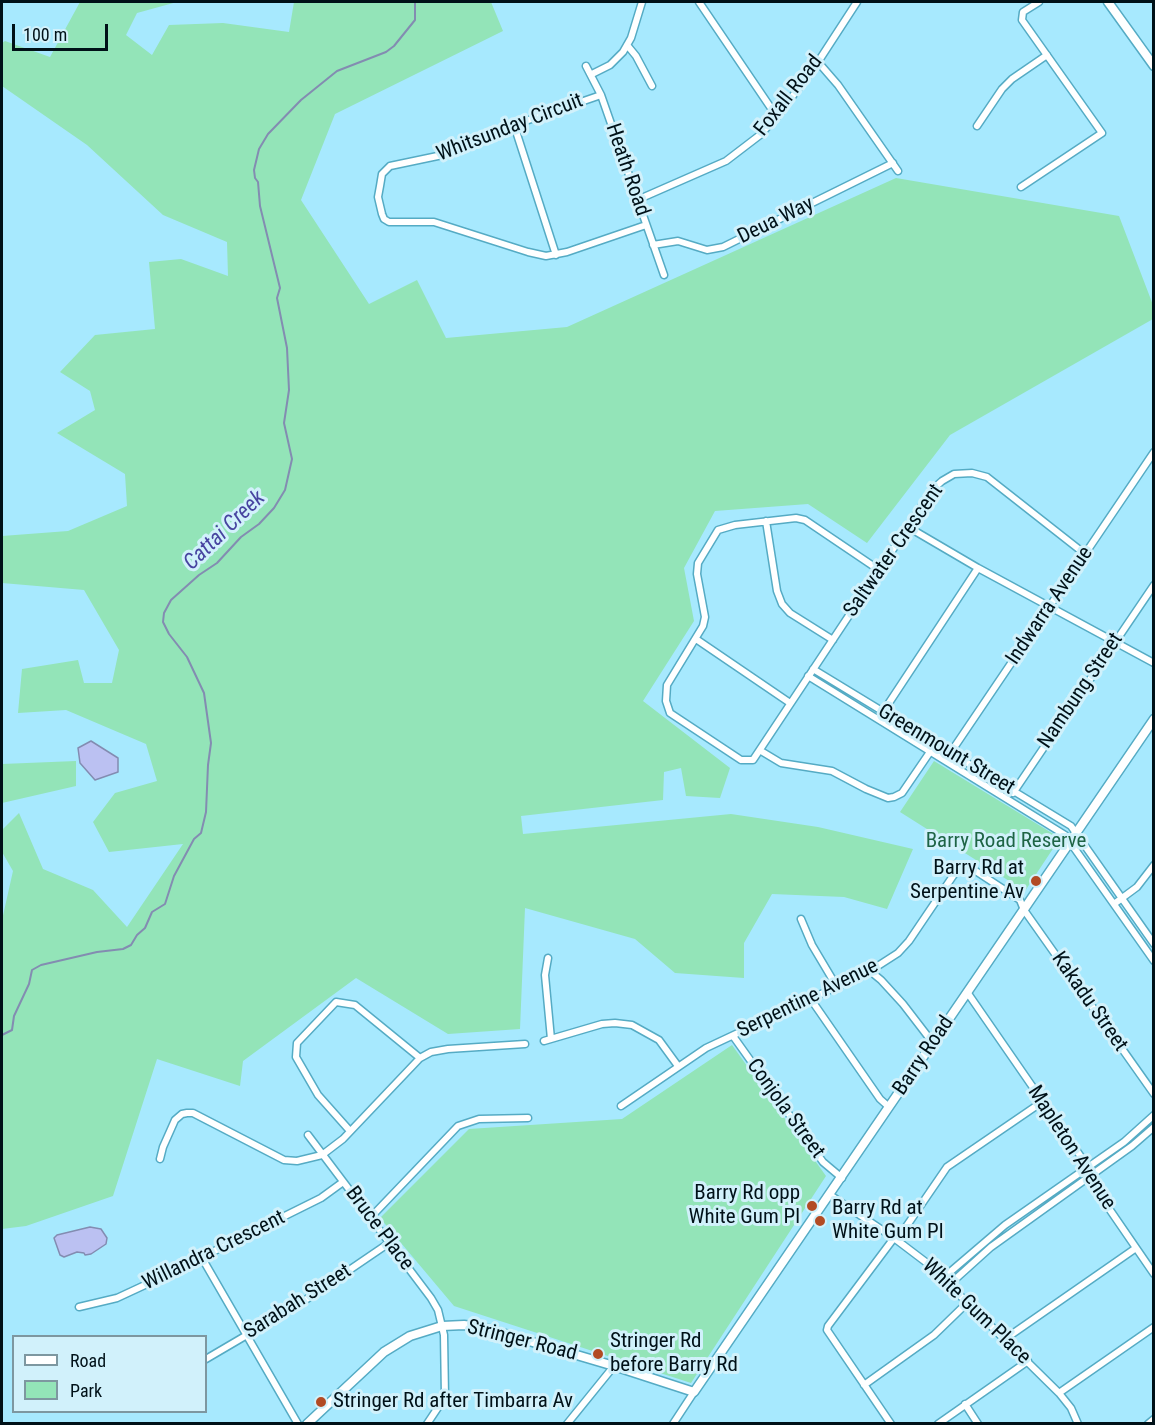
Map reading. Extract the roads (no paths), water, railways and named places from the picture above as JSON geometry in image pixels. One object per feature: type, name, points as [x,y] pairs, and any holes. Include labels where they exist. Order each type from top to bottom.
[{"type":"street","points":[[592,74],[610,65],[627,45],[642,2]]},
{"type":"street","points":[[699,2],[777,117]]},
{"type":"street","name":"Foxall Road","points":[[638,200],[726,161],[760,135],[777,117],[818,62],[857,2]]},
{"type":"street","points":[[1021,187],[1102,133],[1025,25],[1023,12],[1039,2]]},
{"type":"street","points":[[1108,2],[1154,66]]},
{"type":"street","points":[[627,45],[636,56],[652,86]]},
{"type":"street","points":[[977,126],[1011,79],[1047,55]]},
{"type":"street","points":[[818,62],[838,85],[898,171]]},
{"type":"street","name":"Heath Road","points":[[586,66],[601,95],[664,275]]},
{"type":"street","name":"Whitsunday Circuit","points":[[601,95],[514,125],[452,153],[390,166],[382,174],[378,197],[382,214],[388,222],[434,222],[546,256],[556,255],[646,225]]},
{"type":"street","points":[[514,125],[556,255]]},
{"type":"street","name":"Deua Way","points":[[653,245],[678,241],[708,250],[723,247],[893,164]]},
{"type":"street","name":"Indwarra Avenue","points":[[946,760],[1154,452]]},
{"type":"street","name":"Saltwater Crescent","points":[[696,639],[667,685],[666,701],[670,713],[741,760],[749,761],[761,751],[790,703],[933,489],[942,481],[954,474],[972,472],[987,477],[1085,554]]},
{"type":"street","points":[[790,703],[696,639],[705,617],[697,574],[701,556],[718,530],[726,526],[766,521],[796,518],[805,520],[879,570]]},
{"type":"street","points":[[766,521],[777,591],[782,604],[790,613],[833,640]]},
{"type":"street","points":[[908,527],[978,568],[1154,663]]},
{"type":"street","points":[[877,720],[978,568]]},
{"type":"street","name":"Nambung Street","points":[[1009,799],[1154,585]]},
{"type":"street","name":"Greenmount Street","points":[[808,676],[1065,835],[1073,837],[1071,826],[813,669]]},
{"type":"street","name":"Barry Road","points":[[694,1392],[1154,719]]},
{"type":"street","points":[[761,751],[785,764],[832,771],[888,798],[902,793],[936,744]]},
{"type":"street","points":[[1073,837],[1122,898],[1154,944]]},
{"type":"street","points":[[1073,837],[1154,961]]},
{"type":"street","points":[[1114,903],[1137,887],[1154,865]]},
{"type":"street","name":"Serpentine Avenue","points":[[621,1106],[706,1048],[870,971],[898,953],[909,941],[957,870],[968,866],[975,869],[1020,900],[1024,910]]},
{"type":"street","name":"Kakadu Street","points":[[1024,910],[1154,1094]]},
{"type":"street","points":[[801,919],[812,945],[837,987]]},
{"type":"street","points":[[548,958],[545,975],[548,1040],[602,1024],[632,1025],[659,1040],[678,1066]]},
{"type":"street","points":[[870,971],[903,1004],[933,1043]]},
{"type":"street","name":"Mapleton Avenue","points":[[967,992],[1088,1167],[1088,1178],[1151,1266],[1154,1274]]},
{"type":"street","points":[[810,999],[880,1099],[889,1107]]},
{"type":"street","points":[[350,1131],[318,1095],[296,1057],[297,1043],[336,1002],[355,1005],[420,1058]]},
{"type":"street","name":"Conjola Street","points":[[733,1036],[823,1162],[842,1178]]},
{"type":"street","points":[[160,1159],[175,1120],[187,1113],[193,1113],[284,1160],[297,1161],[322,1155],[350,1131],[420,1058],[439,1049],[525,1044]]},
{"type":"street","points":[[891,1424],[829,1334],[828,1326],[948,1167],[1042,1102]]},
{"type":"street","points":[[943,1278],[1005,1225],[1124,1142],[1154,1115]]},
{"type":"street","points":[[370,1217],[458,1126],[479,1119],[528,1118]]},
{"type":"street","points":[[950,1284],[991,1247],[1132,1146],[1154,1127]]},
{"type":"street","name":"Bruce Place","points":[[308,1136],[431,1298],[438,1311],[444,1335],[445,1397],[427,1424]]},
{"type":"street","name":"Willandra Crescent","points":[[79,1307],[117,1298],[202,1258],[321,1198],[343,1182]]},
{"type":"street","name":"White Gum Place","points":[[830,1195],[895,1239],[950,1284],[1059,1392],[1071,1408],[1078,1424]]},
{"type":"street","name":"Sarabah Street","points":[[207,1358],[298,1305],[389,1243]]},
{"type":"street","points":[[1005,1339],[1136,1248]]},
{"type":"street","points":[[202,1258],[298,1424]]},
{"type":"street","points":[[864,1385],[934,1335],[967,1303]]},
{"type":"street","name":"Stringer Road","points":[[307,1424],[384,1352],[410,1336],[442,1326],[464,1325],[485,1328],[694,1392]]},
{"type":"street","points":[[1059,1392],[1154,1327]]},
{"type":"street","points":[[938,1424],[1028,1361]]},
{"type":"street","points":[[567,1424],[614,1366]]},
{"type":"street","points":[[673,1424],[694,1392]]},
{"type":"street","points":[[966,1404],[978,1424]]},
{"type":"street","points":[[1148,1424],[1154,1419]]},
{"type":"water","points":[[91,741],[118,758],[118,772],[95,780],[80,763],[78,748]]},
{"type":"water","points":[[90,1227],[101,1229],[107,1238],[106,1244],[91,1254],[85,1255],[77,1252],[64,1257],[60,1255],[54,1238],[57,1235]]},
{"type":"waterway","name":"Cattai Creek","points":[[2,1035],[12,1030],[14,1016],[29,984],[32,970],[41,965],[97,952],[123,949],[131,945],[145,928],[152,912],[165,904],[174,876],[194,839],[201,833],[206,812],[211,743],[204,693],[187,657],[169,634],[163,622],[164,613],[171,600],[199,575],[217,563],[241,537],[259,524],[274,508],[285,490],[292,459],[284,423],[289,390],[287,348],[277,298],[280,288],[260,206],[258,182],[254,170],[259,149],[268,134],[301,100],[337,71],[386,52],[394,46],[415,20],[415,2]]},
{"type":"place","name":"Barry Rd at Serpentine Av","points":[[1036,881]]},
{"type":"place","name":"Barry Rd opp White Gum Pl","points":[[812,1206]]},
{"type":"place","name":"Barry Rd at White Gum Pl","points":[[820,1221]]},
{"type":"place","name":"Stringer Rd before Barry Rd","points":[[598,1354]]},
{"type":"place","name":"Stringer Rd after Timbarra Av","points":[[321,1402]]},
{"type":"park label","name":"Barry Road Reserve","points":[[1006,842]]}]
